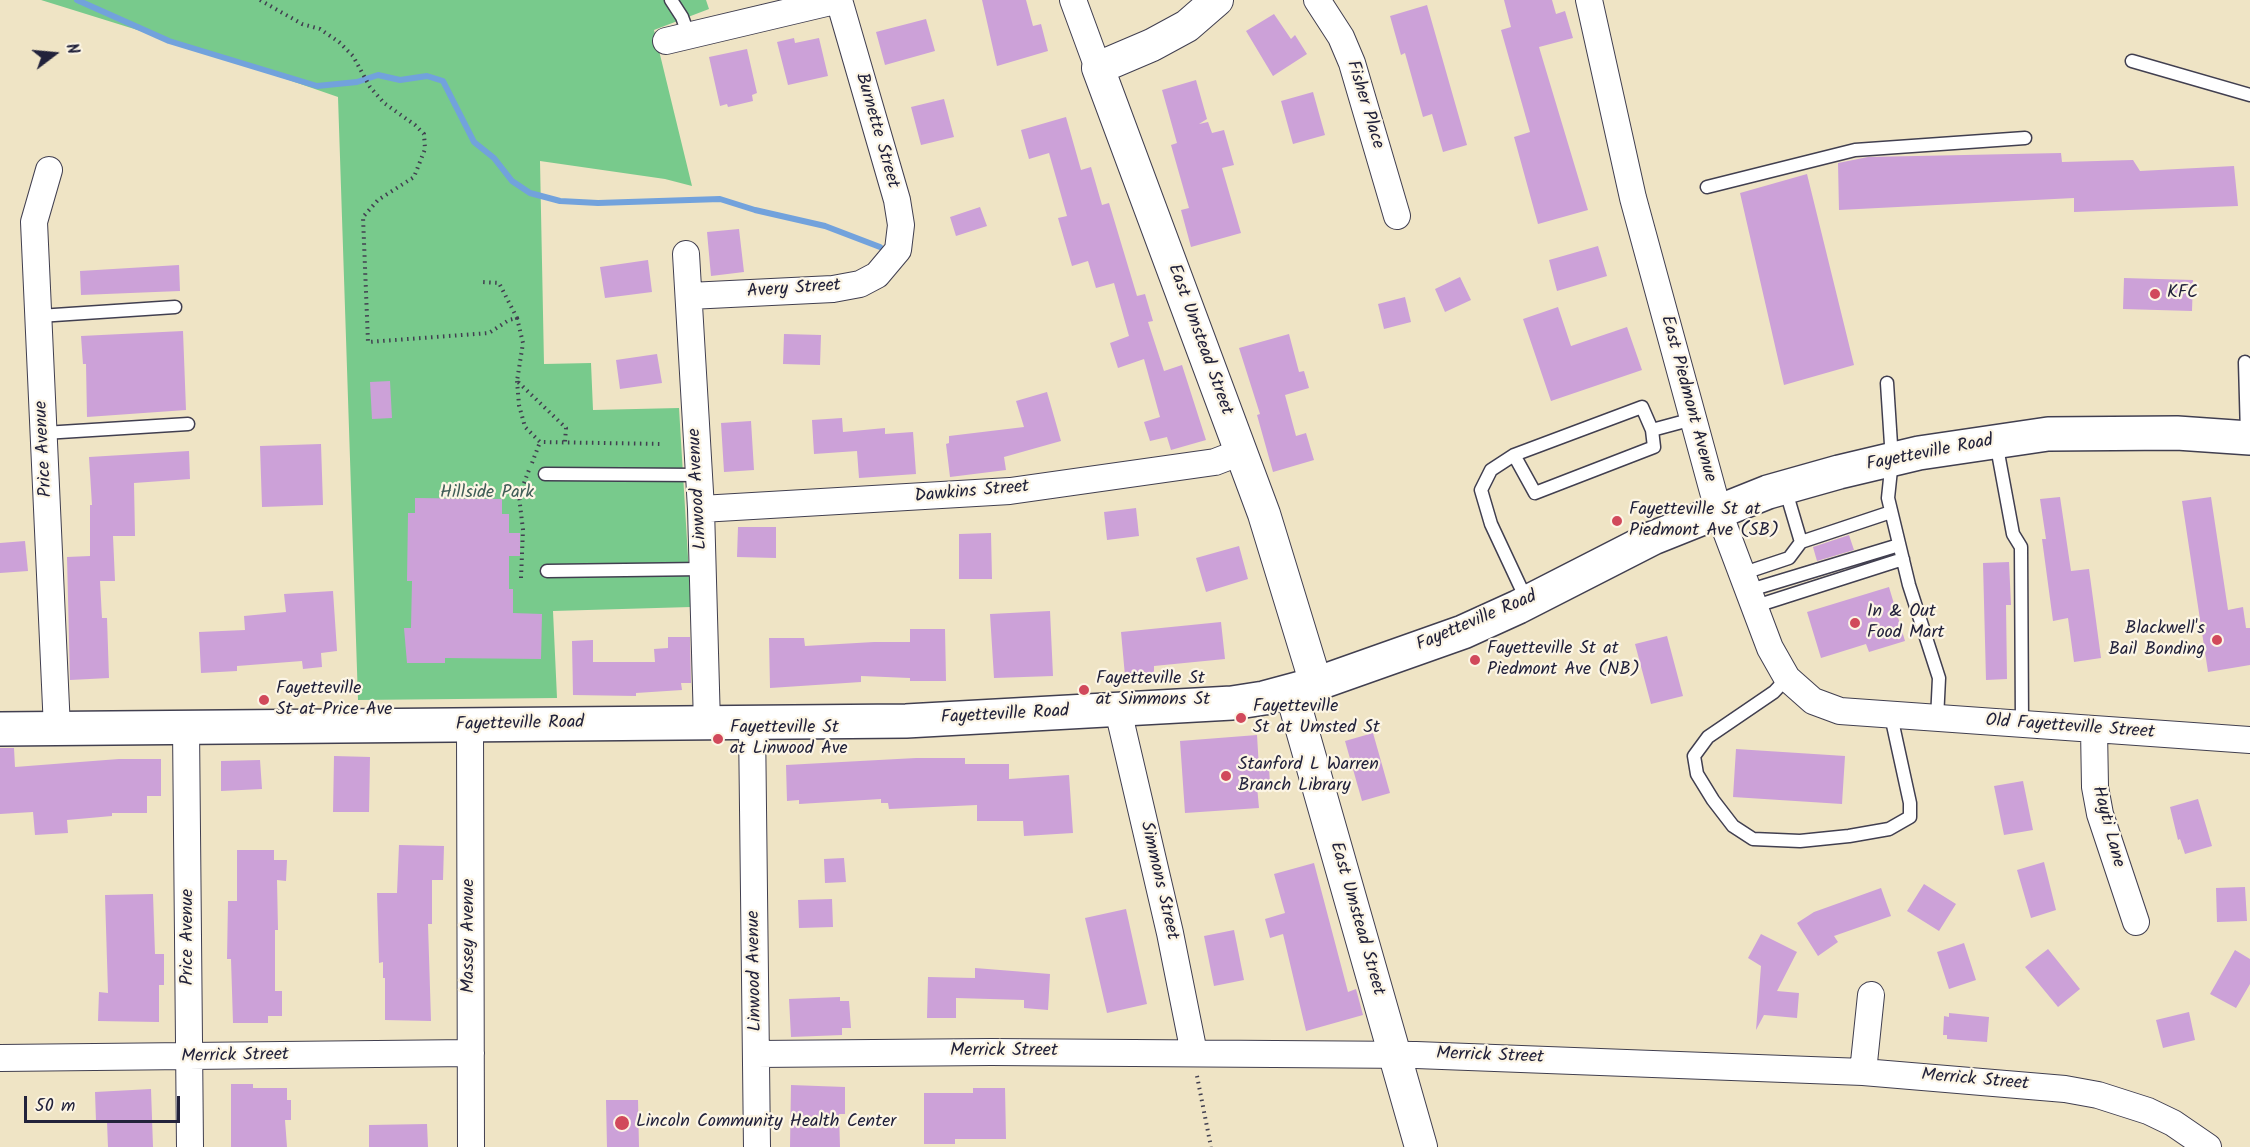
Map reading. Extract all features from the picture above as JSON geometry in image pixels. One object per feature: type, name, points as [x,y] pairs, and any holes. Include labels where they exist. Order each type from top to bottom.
[{"type":"main road","name":"Fayetteville Road","points":[[0,729],[906,721],[1232,703],[1304,687],[1463,632],[1528,602],[1653,538],[1718,510],[1785,487],[1892,460],[1995,441],[2075,433],[2249,441]]},
{"type":"street","points":[[677,38],[839,0]]},
{"type":"street","name":"Burnette Street","points":[[839,0],[897,200],[902,225],[900,242],[891,260]]},
{"type":"street","name":"East Umstead Street","points":[[1073,0],[1283,572],[1304,687],[1395,1055],[1421,1147]]},
{"type":"street","points":[[1098,68],[1152,45],[1187,26],[1217,0]]},
{"type":"street","name":"Fisher Place","points":[[1317,0],[1341,37],[1352,63],[1397,216]]},
{"type":"street","name":"East Piedmont Avenue","points":[[1590,0],[1634,198],[1718,510],[1770,648],[1787,678],[1813,701],[1840,711],[1891,716]]},
{"type":"street","name":"Price Avenue","points":[[49,170],[34,222],[57,729]]},
{"type":"street","name":"Linwood Avenue","points":[[686,254],[701,509],[707,724]]},
{"type":"street","name":"Avery Street","points":[[689,296],[833,289],[860,284],[877,274],[891,260]]},
{"type":"street","name":"Dawkins Street","points":[[701,509],[1010,491],[1215,462],[1240,452]]},
{"type":"street","name":"Simmons Street","points":[[1118,710],[1170,933],[1195,1063]]},
{"type":"street","name":"Old Fayetteville Street","points":[[1891,716],[2250,740]]},
{"type":"street","name":"Linwood Avenue","points":[[752,723],[757,1147]]},
{"type":"street","name":"Massey Avenue","points":[[470,726],[471,1147]]},
{"type":"street","name":"Price Avenue","points":[[186,727],[190,1147]]},
{"type":"street","name":"Hayti Lane","points":[[2094,729],[2095,787],[2100,814],[2136,922]]},
{"type":"street","points":[[1863,1072],[1870,995]]},
{"type":"street","name":"Merrick Street","points":[[0,1058],[189,1058],[471,1053]]},
{"type":"street","name":"Merrick Street","points":[[757,1054],[1195,1063],[1395,1055],[1863,1072],[2065,1089],[2097,1095],[2123,1101],[2165,1119],[2208,1147]]},
{"type":"lane","points":[[671,0],[682,17],[677,38]]},
{"type":"lane","points":[[2132,61],[2250,95]]},
{"type":"lane","points":[[1707,187],[1855,150],[2025,138]]},
{"type":"lane","points":[[39,316],[175,307]]},
{"type":"lane","points":[[2245,362],[2249,441]]},
{"type":"lane","points":[[1887,383],[1892,460],[1888,498],[1899,545],[1939,678],[1937,719]]},
{"type":"lane","points":[[1514,455],[1535,493],[1654,447],[1653,430],[1642,407],[1514,455],[1491,470],[1481,490],[1491,524],[1528,602]]},
{"type":"lane","points":[[1653,430],[1693,419]]},
{"type":"lane","points":[[44,433],[188,424]]},
{"type":"lane","points":[[1995,441],[2004,476],[2013,534],[2021,547],[2022,724]]},
{"type":"lane","points":[[545,474],[699,474]]},
{"type":"lane","points":[[1785,487],[1801,542]]},
{"type":"lane","points":[[1747,591],[1789,558],[1801,542],[1891,512]]},
{"type":"lane","points":[[1747,591],[1899,545]]},
{"type":"lane","points":[[1789,558],[1794,578]]},
{"type":"lane","points":[[1747,591],[1903,559]]},
{"type":"lane","points":[[547,571],[703,569]]},
{"type":"lane","points":[[1787,678],[1774,692],[1708,737],[1694,756],[1697,774],[1713,800],[1733,826],[1753,839],[1800,841],[1848,836],[1888,829],[1910,817],[1910,803],[1891,716]]},
{"type":"path","points":[[260,0],[302,24],[320,29],[339,42],[353,56],[370,87],[384,103],[415,124],[424,134],[425,149],[414,177],[378,200],[363,217],[368,342],[489,333],[509,320],[517,318]]},
{"type":"path","points":[[483,282],[500,283],[517,318],[523,343],[517,381],[519,405],[525,427],[540,442],[663,444]]},
{"type":"path","points":[[517,381],[566,428],[565,442]]},
{"type":"path","points":[[520,578],[523,530],[519,496],[540,442]]},
{"type":"path","points":[[1195,1063],[1211,1147]]},
{"type":"green space","name":"Hillside Park","points":[[41,0],[706,0],[709,9],[654,30],[692,186],[665,179],[540,161],[544,364],[591,363],[593,410],[679,408],[691,607],[553,611],[557,698],[358,700],[338,97],[205,51]]},
{"type":"building","points":[[982,0],[1026,0],[1033,26],[1041,24],[1048,51],[997,66]]},
{"type":"building","points":[[1504,0],[1552,0],[1556,14],[1565,11],[1573,38],[1539,47],[1588,210],[1538,224],[1514,137],[1530,132],[1501,30],[1511,27]]},
{"type":"building","points":[[1427,5],[1467,145],[1443,152],[1432,114],[1423,117],[1405,53],[1401,55],[1390,16]]},
{"type":"building","points":[[1274,14],[1291,39],[1295,35],[1307,54],[1273,76],[1246,31]]},
{"type":"building","points":[[926,19],[935,51],[885,65],[876,32]]},
{"type":"building","points":[[794,38],[795,43],[819,38],[828,76],[788,85],[777,42]]},
{"type":"building","points":[[747,49],[757,93],[752,95],[753,101],[728,107],[727,104],[720,106],[709,57]]},
{"type":"building","points":[[1196,80],[1207,119],[1199,124],[1208,122],[1212,133],[1224,130],[1234,165],[1222,168],[1241,233],[1191,247],[1181,210],[1189,208],[1171,145],[1177,143],[1162,90]]},
{"type":"building","points":[[1313,92],[1325,135],[1293,144],[1281,101]]},
{"type":"building","points":[[944,99],[954,137],[921,145],[911,107]]},
{"type":"building","points":[[1066,117],[1081,170],[1091,167],[1102,205],[1109,203],[1137,296],[1145,294],[1153,321],[1148,322],[1164,371],[1182,365],[1206,440],[1171,450],[1167,437],[1150,441],[1144,422],[1160,417],[1144,359],[1118,368],[1110,343],[1129,336],[1114,283],[1096,288],[1088,261],[1072,266],[1058,218],[1067,216],[1049,153],[1029,159],[1021,130]]},
{"type":"building","points":[[2061,153],[2062,162],[2133,160],[2140,171],[2234,166],[2238,206],[2074,212],[2074,198],[1839,210],[1838,163],[1868,157]]},
{"type":"building","points":[[1807,174],[1854,365],[1784,385],[1740,193]]},
{"type":"building","points":[[980,207],[987,226],[956,236],[950,217]]},
{"type":"building","points":[[739,229],[744,272],[711,276],[707,232]]},
{"type":"building","points":[[1598,246],[1607,276],[1557,291],[1549,260]]},
{"type":"building","points":[[648,260],[652,292],[605,298],[600,267]]},
{"type":"building","points":[[179,265],[180,291],[81,295],[80,271]]},
{"type":"building","points":[[1460,277],[1471,300],[1445,312],[1435,289]]},
{"type":"building","points":[[2124,278],[2193,280],[2192,311],[2123,309]]},
{"type":"building","points":[[1405,297],[1411,322],[1384,329],[1378,304]]},
{"type":"building","points":[[1558,307],[1571,346],[1627,327],[1642,370],[1551,401],[1523,319]]},
{"type":"building","points":[[183,331],[186,410],[87,417],[86,364],[83,364],[81,336]]},
{"type":"building","points":[[784,334],[821,335],[820,365],[783,364]]},
{"type":"building","points":[[1289,334],[1299,372],[1304,371],[1309,388],[1285,395],[1296,436],[1306,433],[1314,460],[1273,472],[1257,415],[1260,414],[1239,348]]},
{"type":"building","points":[[657,354],[662,383],[620,389],[616,360]]},
{"type":"building","points":[[390,381],[392,418],[372,419],[370,382]]},
{"type":"building","points":[[1047,392],[1061,441],[1004,457],[1006,470],[950,477],[946,444],[949,443],[949,436],[1024,427],[1016,401]]},
{"type":"building","points":[[842,418],[843,432],[885,428],[885,434],[913,432],[916,474],[859,478],[857,451],[814,454],[812,420]]},
{"type":"building","points":[[751,421],[754,470],[724,472],[721,423]]},
{"type":"building","points":[[321,444],[323,505],[262,507],[260,446]]},
{"type":"building","points":[[189,451],[190,479],[134,483],[135,536],[113,536],[115,581],[100,581],[102,618],[107,618],[109,678],[70,680],[67,557],[90,556],[90,505],[92,505],[89,457]]},
{"type":"building","points":[[2060,497],[2071,571],[2089,569],[2101,658],[2074,662],[2068,618],[2053,621],[2042,539],[2046,539],[2040,499]]},
{"type":"building","points":[[2211,497],[2228,610],[2243,607],[2246,628],[2250,628],[2250,665],[2208,672],[2182,501]]},
{"type":"building","points":[[415,498],[502,499],[502,514],[509,514],[509,533],[520,533],[520,556],[509,556],[509,589],[513,589],[513,613],[542,614],[541,659],[445,658],[445,663],[407,663],[404,628],[411,628],[412,581],[407,581],[408,513],[415,513]]},
{"type":"building","points":[[1136,508],[1139,536],[1107,540],[1104,512]]},
{"type":"building","points":[[738,527],[776,527],[776,558],[737,557]]},
{"type":"building","points":[[991,533],[992,579],[959,579],[959,534]]},
{"type":"building","points":[[1849,535],[1854,550],[1817,561],[1813,547]]},
{"type":"building","points":[[25,541],[28,571],[0,573],[0,543]]},
{"type":"building","points":[[1239,546],[1248,579],[1206,592],[1196,558]]},
{"type":"building","points":[[2009,562],[2011,605],[2006,605],[2007,679],[1986,680],[1983,563]]},
{"type":"building","name":"In & Out Food Mart","points":[[1889,587],[1905,641],[1869,652],[1866,644],[1821,658],[1807,612]]},
{"type":"building","points":[[333,591],[337,651],[321,653],[322,667],[303,669],[302,661],[237,666],[237,671],[201,673],[199,632],[245,630],[244,616],[286,612],[284,594]]},
{"type":"building","points":[[1050,611],[1053,676],[994,678],[990,614]]},
{"type":"building","points":[[1221,622],[1225,659],[1154,666],[1154,673],[1125,676],[1121,632]]},
{"type":"building","points":[[910,629],[945,629],[946,681],[910,681],[910,678],[861,676],[861,682],[770,688],[769,638],[804,638],[805,646],[910,642]]},
{"type":"building","points":[[1667,636],[1683,696],[1651,704],[1635,644]]},
{"type":"building","points":[[668,637],[690,637],[691,683],[681,683],[682,690],[636,693],[636,696],[573,695],[572,641],[593,640],[593,662],[655,662],[654,649],[668,648]]},
{"type":"building","points":[[1373,733],[1390,793],[1362,801],[1345,741]]},
{"type":"building","name":"Stanford L Warren Branch Library","points":[[1257,735],[1259,768],[1269,767],[1270,785],[1257,786],[1259,808],[1185,813],[1180,741]]},
{"type":"building","points":[[0,748],[14,748],[15,767],[119,759],[161,759],[161,796],[147,796],[147,813],[112,813],[112,816],[67,820],[68,833],[35,835],[33,812],[0,814]]},
{"type":"building","points":[[1736,749],[1845,756],[1842,804],[1733,797]]},
{"type":"building","points":[[334,756],[370,757],[369,812],[333,812]]},
{"type":"building","points":[[916,758],[965,758],[965,764],[1009,764],[1009,779],[1069,775],[1073,833],[1024,836],[1023,821],[977,821],[977,805],[889,809],[888,803],[881,803],[881,799],[799,804],[799,800],[787,801],[786,765]]},
{"type":"building","points":[[260,760],[262,789],[221,791],[221,761]]},
{"type":"building","points":[[2023,781],[2033,830],[2004,835],[1994,786]]},
{"type":"building","points":[[2198,799],[2212,846],[2185,854],[2180,839],[2178,840],[2170,807]]},
{"type":"building","points":[[399,845],[444,846],[443,880],[432,880],[432,924],[428,924],[431,1021],[385,1020],[385,978],[383,978],[383,962],[379,963],[377,893],[397,893]]},
{"type":"building","points":[[237,850],[274,850],[274,860],[287,860],[286,881],[277,880],[278,930],[275,930],[275,991],[282,991],[282,1016],[268,1016],[268,1023],[233,1023],[231,959],[227,959],[228,901],[237,901]]},
{"type":"building","points":[[844,858],[846,882],[825,883],[824,859]]},
{"type":"building","points":[[2044,862],[2056,910],[2031,918],[2017,870]]},
{"type":"building","points":[[1314,863],[1348,992],[1356,989],[1363,1015],[1306,1031],[1283,934],[1270,938],[1265,919],[1285,913],[1274,874]]},
{"type":"building","points":[[1924,884],[1956,904],[1939,931],[1907,911]]},
{"type":"building","points":[[2245,887],[2247,921],[2217,922],[2216,888]]},
{"type":"building","points":[[1881,888],[1891,916],[1834,936],[1838,942],[1818,956],[1797,923],[1814,912]]},
{"type":"building","points":[[153,894],[155,954],[164,954],[164,985],[159,985],[159,1022],[98,1021],[99,992],[108,993],[105,895]]},
{"type":"building","points":[[832,899],[833,927],[799,928],[798,900]]},
{"type":"building","points":[[1126,909],[1147,1004],[1107,1013],[1085,918]]},
{"type":"building","points":[[1234,930],[1244,980],[1214,986],[1204,936]]},
{"type":"building","points":[[1761,934],[1797,952],[1777,991],[1799,993],[1797,1018],[1764,1015],[1756,1030],[1761,966],[1748,958]]},
{"type":"building","points":[[1964,943],[1976,980],[1949,989],[1937,952]]},
{"type":"building","points":[[2048,949],[2080,989],[2058,1007],[2025,967]]},
{"type":"building","points":[[2235,950],[2250,959],[2250,984],[2236,1008],[2210,994]]},
{"type":"building","points":[[975,968],[1050,974],[1048,1010],[1024,1008],[1024,1000],[956,998],[956,1018],[927,1018],[928,977],[975,978]]},
{"type":"building","points":[[840,997],[840,1001],[849,1001],[851,1028],[842,1028],[842,1035],[791,1037],[789,999]]},
{"type":"building","points":[[2189,1012],[2195,1040],[2163,1048],[2156,1020]]},
{"type":"building","points":[[1949,1013],[1989,1017],[1987,1042],[1947,1039],[1947,1035],[1943,1035],[1944,1016],[1949,1017]]},
{"type":"building","points":[[231,1084],[253,1084],[253,1088],[287,1088],[287,1100],[291,1100],[291,1120],[285,1120],[287,1147],[231,1147]]},
{"type":"building","points":[[791,1085],[845,1087],[845,1114],[839,1114],[840,1147],[790,1147]]},
{"type":"building","points":[[973,1088],[1005,1088],[1006,1139],[955,1139],[955,1144],[924,1144],[924,1093],[973,1093]]},
{"type":"building","points":[[151,1089],[153,1147],[108,1147],[107,1121],[96,1121],[95,1092]]},
{"type":"building","name":"Lincoln Community Health Center","points":[[606,1100],[638,1100],[639,1147],[607,1147]]},
{"type":"building","points":[[427,1124],[428,1147],[369,1147],[369,1125]]},
{"type":"waterway","points":[[77,0],[169,41],[317,86],[357,82],[378,75],[400,80],[427,76],[443,81],[474,142],[494,158],[512,181],[530,193],[560,201],[598,203],[720,199],[755,210],[825,226],[880,247]]},
{"type":"place","name":"KFC","points":[[2155,294]]},
{"type":"place","name":"Fayetteville St at Piedmont Ave (SB)","points":[[1617,521]]},
{"type":"place","name":"In & Out Food Mart","points":[[1855,623]]},
{"type":"place","name":"Blackwell's Bail Bonding","points":[[2217,640]]},
{"type":"place","name":"Fayetteville St at Piedmont Ave (NB)","points":[[1475,660]]},
{"type":"place","name":"Fayetteville St at Simmons St","points":[[1084,690]]},
{"type":"place","name":"Fayetteville St at Price Ave","points":[[264,700]]},
{"type":"place","name":"Fayetteville St at Umsted St","points":[[1241,718]]},
{"type":"place","name":"Fayetteville St at Linwood Ave","points":[[718,739]]},
{"type":"place","name":"Stanford L Warren Branch Library","points":[[1226,776]]},
{"type":"place","name":"Lincoln Community Health Center","points":[[622,1123]]}]
